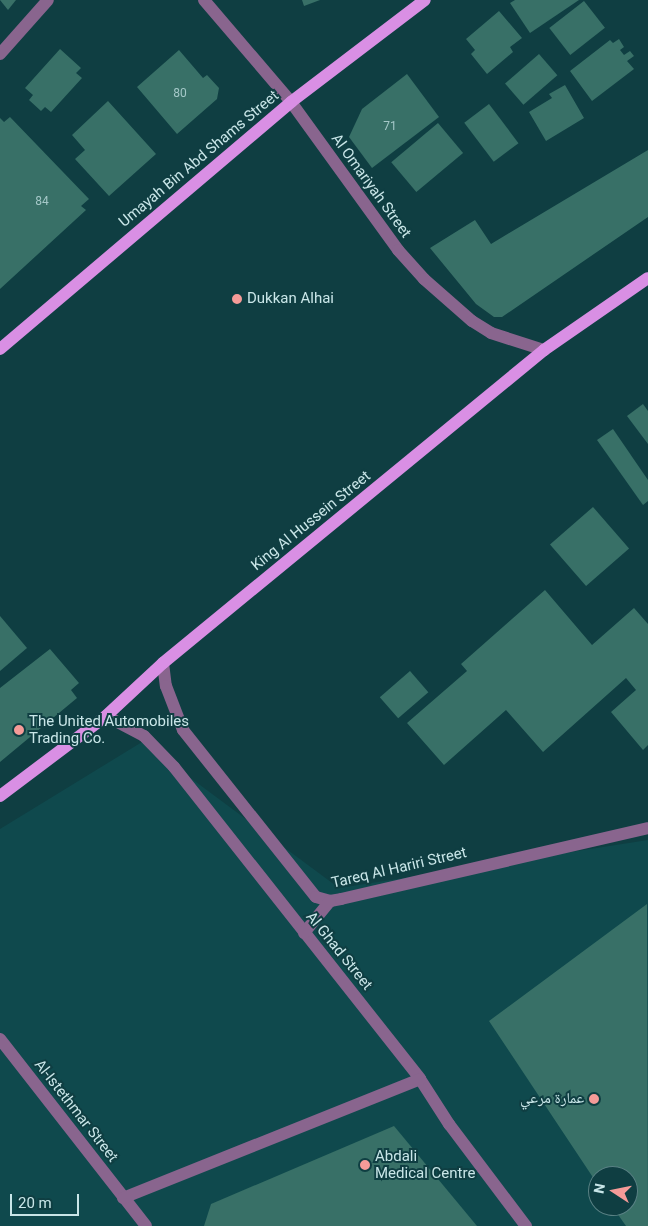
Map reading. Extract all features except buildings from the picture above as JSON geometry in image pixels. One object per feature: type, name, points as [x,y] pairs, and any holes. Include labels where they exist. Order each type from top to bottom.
[{"type":"main road","name":"Umayah Bin Abd Shams Street","points":[[3,344],[292,102],[425,0]]},
{"type":"main road","name":"King Al Hussein Street","points":[[0,796],[106,716],[163,663],[544,350],[648,278]]},
{"type":"street","points":[[0,54],[48,0]]},
{"type":"street","name":"Al Omariyah Street","points":[[204,0],[292,102],[398,250],[424,279],[472,321],[491,333],[544,350]]},
{"type":"street","name":"Tareq Al Hariri Street","points":[[163,663],[173,709],[192,742],[306,888],[316,897],[330,901],[648,828]]},
{"type":"street","name":"Al Ghad Street","points":[[106,716],[132,729],[160,750],[420,1079],[449,1124],[526,1226]]},
{"type":"street","points":[[304,933],[330,901]]},
{"type":"street","name":"Al-Istethmar Street","points":[[0,1039],[146,1226]]},
{"type":"street","points":[[123,1198],[420,1079]]},
{"type":"shaded area","points":[[142,742],[339,888],[648,840],[648,1226],[0,1226],[0,829]]},
{"type":"place","name":"Dukkan Alhai","points":[[237,299]]},
{"type":"place","name":"The United Automobiles Trading Co.","points":[[19,730]]},
{"type":"place","name":"عمارة مرعي","points":[[594,1099]]},
{"type":"place","name":"Abdali Medical Centre","points":[[365,1165]]}]
